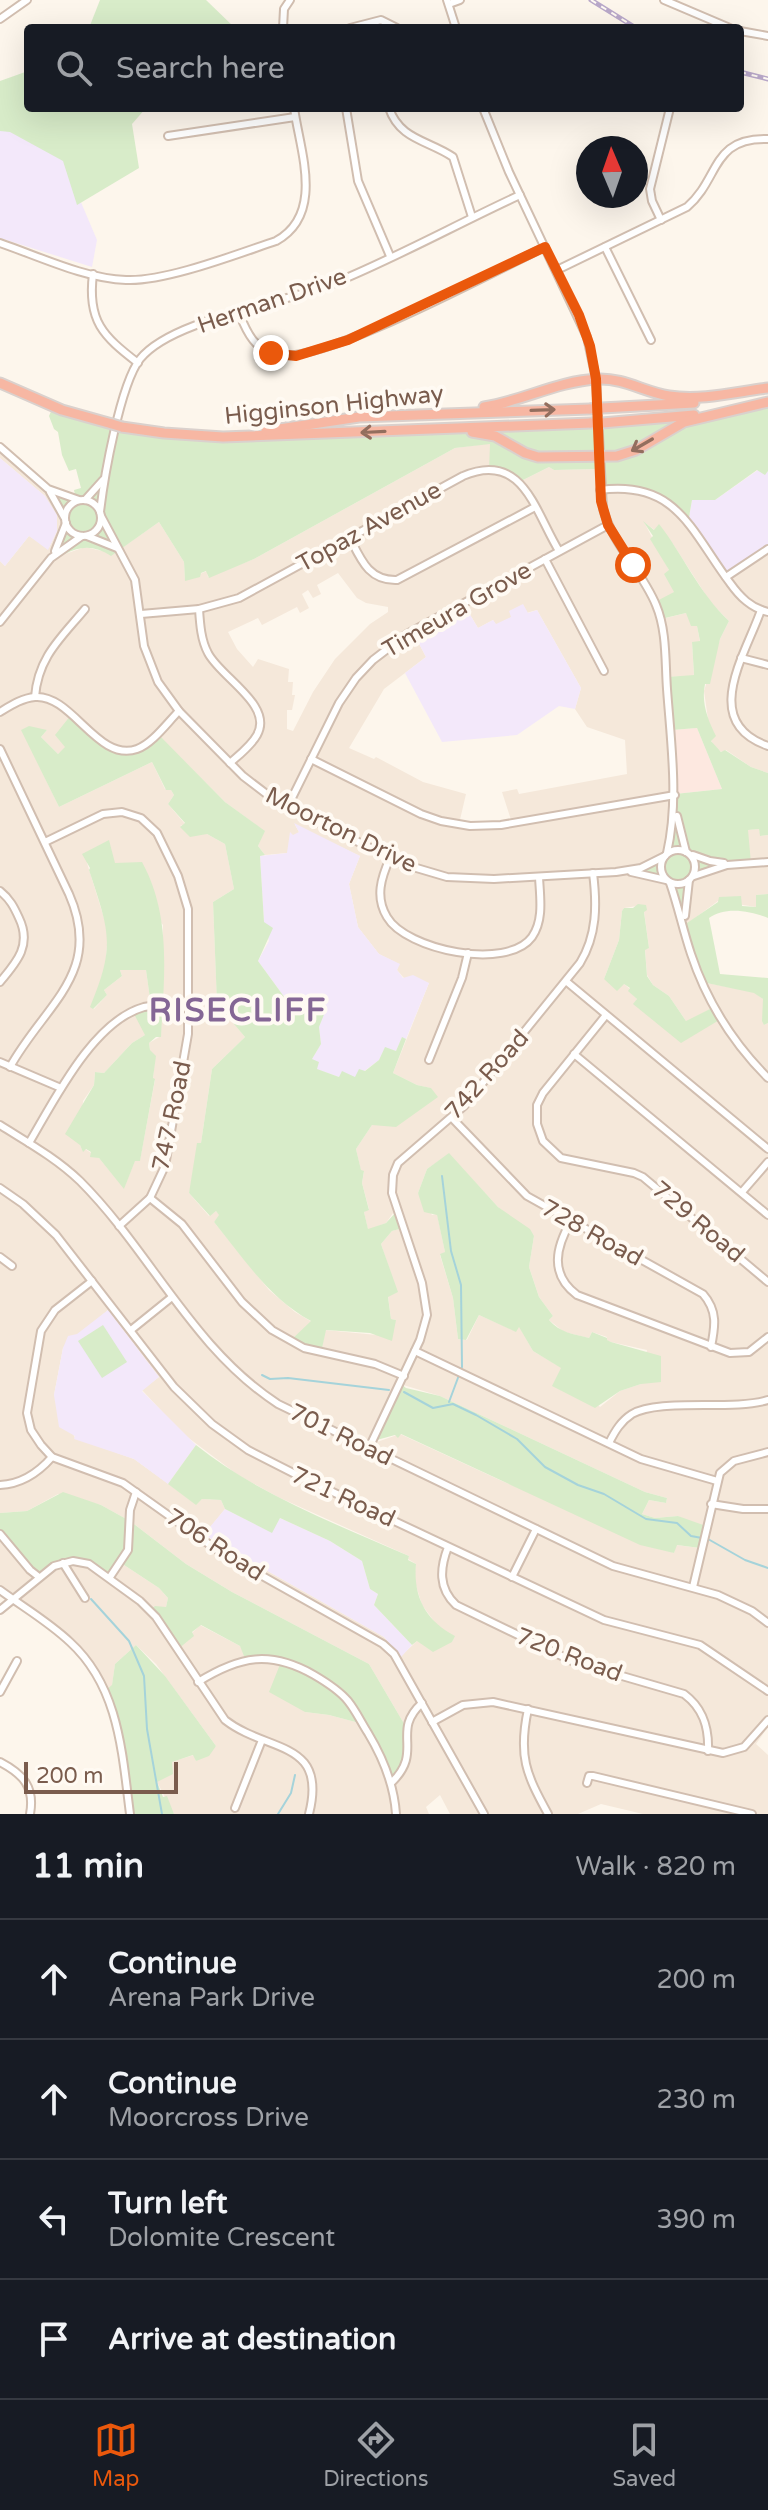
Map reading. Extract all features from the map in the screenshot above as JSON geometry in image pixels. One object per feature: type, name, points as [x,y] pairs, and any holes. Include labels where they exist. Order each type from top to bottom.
[{"type":"highway","points":[[425,414],[504,404],[563,383],[596,379],[618,380],[667,396],[684,397],[768,388]]},
{"type":"highway","points":[[0,383],[62,410],[117,425],[164,433],[215,436]]},
{"type":"highway","name":"Higginson Highway","points":[[215,436],[425,429],[597,416],[768,388]]},
{"type":"highway","points":[[425,429],[488,435],[538,457],[599,457],[630,452],[684,422],[768,402]]},
{"type":"highway","name":"Higginson Highway","points":[[215,436],[347,418],[425,414],[681,417],[768,402]]},
{"type":"street","points":[[0,19],[27,0]]},
{"type":"street","points":[[455,24],[448,2],[460,0]]},
{"type":"street","points":[[664,0],[721,24]]},
{"type":"street","points":[[283,24],[286,1]]},
{"type":"street","points":[[366,24],[381,20],[389,24]]},
{"type":"street","points":[[744,32],[768,36]]},
{"type":"street","points":[[0,243],[93,274],[125,280],[153,278],[276,241],[289,233],[301,216],[306,196],[294,112]]},
{"type":"street","points":[[347,112],[358,181],[390,256]]},
{"type":"street","points":[[391,112],[402,131],[453,157],[472,217]]},
{"type":"street","points":[[485,112],[587,337],[596,379],[600,490],[608,525],[652,594],[662,624],[674,797],[679,832],[695,865],[684,900],[685,932]]},
{"type":"street","points":[[661,220],[650,189],[669,112]]},
{"type":"street","points":[[168,136],[295,117]]},
{"type":"street","points":[[557,270],[661,220],[693,201],[715,163],[728,150],[744,141],[768,139]]},
{"type":"street","name":"Herman Drive","points":[[101,514],[105,477],[127,383],[138,363],[166,338],[329,285],[520,195]]},
{"type":"street","points":[[239,313],[247,334],[261,348],[276,355],[296,356],[357,336],[545,247]]},
{"type":"street","points":[[605,247],[651,340]]},
{"type":"street","points":[[93,274],[91,303],[99,327],[113,344],[138,363]]},
{"type":"street","points":[[0,447],[48,489],[72,532],[117,548]]},
{"type":"street","name":"Topaz Avenue","points":[[141,614],[199,609],[239,598],[479,470],[496,470],[516,479],[559,551]]},
{"type":"street","name":"Herman Drive","points":[[82,500],[105,477]]},
{"type":"street","points":[[48,489],[94,504],[101,514],[98,529],[51,558]]},
{"type":"street","points":[[600,490],[640,490],[659,496],[673,505],[741,597],[764,611],[741,658],[731,688],[733,711],[748,735],[768,746]]},
{"type":"street","points":[[0,622],[51,558],[69,507],[82,500]]},
{"type":"street","points":[[350,538],[370,573],[382,579],[397,580],[535,507]]},
{"type":"street","name":"Moorton Drive","points":[[101,514],[135,580],[144,646],[163,690],[179,711],[263,794],[409,867],[447,877],[477,879],[616,872],[641,873],[668,881]]},
{"type":"street","name":"Timeura Grove","points":[[287,808],[339,703],[373,660],[407,634],[608,525]]},
{"type":"street","points":[[726,577],[768,549]]},
{"type":"street","points":[[545,559],[604,671]]},
{"type":"street","points":[[35,697],[43,661],[85,609]]},
{"type":"street","points":[[199,609],[202,637],[209,656],[254,703],[259,714],[257,734],[230,763]]},
{"type":"street","points":[[741,658],[768,665]]},
{"type":"street","points":[[0,712],[35,697],[59,705],[108,745],[121,751],[142,746],[179,711]]},
{"type":"street","points":[[0,749],[78,917],[81,939],[79,956],[67,988],[24,1042],[10,1067]]},
{"type":"street","points":[[311,759],[421,814],[470,826],[501,825],[674,797]]},
{"type":"street","points":[[674,797],[673,834],[661,866],[695,967],[718,1016],[745,1054],[768,1078]]},
{"type":"street","name":"747 Road","points":[[45,842],[110,813],[136,815],[152,827],[178,876],[188,909],[185,1059],[168,1149],[160,1179],[150,1198],[119,1226]]},
{"type":"street","points":[[666,854],[677,850],[710,861],[768,862]]},
{"type":"street","name":"Moorton Drive","points":[[616,872],[641,868],[666,854]]},
{"type":"street","points":[[390,858],[380,887],[381,902],[389,921],[410,938],[468,953],[508,954],[525,944],[534,934],[539,920],[539,877]]},
{"type":"street","points":[[668,881],[680,884],[718,866],[736,863]]},
{"type":"street","name":"742 Road","points":[[368,1450],[424,1332],[427,1302],[393,1198],[393,1175],[407,1152],[452,1118],[567,982],[586,954],[594,929],[593,873]]},
{"type":"street","points":[[0,891],[14,909],[23,929],[24,940],[19,960],[0,982]]},
{"type":"street","points":[[429,1060],[462,978],[468,953]]},
{"type":"street","points":[[567,982],[768,1149]]},
{"type":"street","points":[[29,1143],[81,1060],[120,1018],[150,1006],[188,1005]]},
{"type":"street","name":"729 Road","points":[[606,1015],[547,1086],[537,1105],[538,1130],[548,1147],[567,1161],[643,1177],[768,1282]]},
{"type":"street","points":[[574,1054],[768,1215]]},
{"type":"street","points":[[0,1062],[61,1088]]},
{"type":"street","name":"728 Road","points":[[452,1118],[521,1192],[703,1294],[712,1306],[715,1319],[711,1347]]},
{"type":"street","name":"701 Road","points":[[0,1125],[80,1181],[119,1226],[217,1354],[251,1386],[292,1412],[368,1450],[622,1569],[733,1601],[768,1623]]},
{"type":"street","points":[[742,1192],[768,1162]]},
{"type":"street","name":"721 Road","points":[[0,1188],[46,1224],[188,1402],[248,1450],[611,1622],[700,1645],[768,1691]]},
{"type":"street","points":[[150,1198],[182,1224],[242,1302],[272,1330],[304,1348],[363,1361],[404,1376]]},
{"type":"street","points":[[571,1221],[559,1243],[556,1262],[570,1290],[589,1301],[711,1347],[741,1354],[768,1337]]},
{"type":"street","points":[[0,1257],[12,1266]]},
{"type":"street","points":[[0,1485],[23,1481],[52,1457],[35,1438],[27,1413],[38,1341],[45,1323],[55,1310],[92,1281]]},
{"type":"street","points":[[131,1330],[172,1297]]},
{"type":"street","points":[[415,1351],[651,1463],[717,1481]]},
{"type":"street","points":[[609,1443],[623,1421],[638,1411],[742,1405],[768,1400]]},
{"type":"street","points":[[693,1587],[717,1481],[729,1463],[768,1452]]},
{"type":"street","name":"706 Road","points":[[52,1457],[115,1479],[220,1552],[381,1642],[394,1654],[484,1814]]},
{"type":"street","points":[[110,1577],[128,1550],[130,1510],[136,1492]]},
{"type":"street","points":[[711,1504],[768,1509]]},
{"type":"street","points":[[512,1577],[536,1529]]},
{"type":"street","points":[[0,1534],[39,1577]]},
{"type":"street","name":"720 Road","points":[[448,1547],[441,1577],[447,1595],[456,1605],[574,1662],[684,1694],[703,1716],[708,1731],[708,1751]]},
{"type":"street","points":[[0,1610],[39,1577],[63,1563],[84,1562],[110,1577],[156,1617],[225,1720],[238,1730],[286,1748],[301,1758],[310,1772],[313,1786],[309,1814]]},
{"type":"street","points":[[63,1563],[85,1598]]},
{"type":"street","points":[[0,1590],[69,1641],[102,1683],[117,1726],[130,1814]]},
{"type":"street","points":[[198,1682],[229,1665],[268,1659],[291,1663],[331,1686],[349,1702],[381,1758],[391,1783],[396,1814]]},
{"type":"street","points":[[0,1692],[17,1661]]},
{"type":"street","points":[[391,1783],[407,1763],[408,1720],[422,1703]]},
{"type":"street","points":[[432,1722],[453,1709],[472,1703],[502,1703],[723,1753],[739,1750],[752,1742],[768,1720]]},
{"type":"street","points":[[528,1709],[523,1734],[523,1760],[548,1814]]},
{"type":"street","points":[[235,1808],[262,1740]]},
{"type":"street","points":[[0,1762],[17,1772],[27,1783],[32,1797],[30,1814]]},
{"type":"street","points":[[587,1783],[589,1776],[593,1776],[752,1814]]},
{"type":"shaded area","points":[[0,127],[61,155],[97,240],[92,267],[0,238]]},
{"type":"shaded area","points":[[491,443],[519,482],[549,467],[554,470],[600,469],[633,489],[768,549],[768,773],[751,767],[726,750],[722,752],[715,748],[711,740],[704,691],[720,639],[729,621],[711,603],[673,544],[644,522],[669,570],[674,592],[662,619],[686,613],[697,626],[700,642],[692,642],[694,676],[668,677],[676,829],[667,853],[640,873],[690,882],[748,830],[759,829],[761,836],[768,835],[768,894],[756,895],[756,907],[718,901],[684,926],[702,982],[754,992],[763,999],[764,1025],[768,1023],[768,1727],[756,1744],[768,1755],[768,1814],[643,1814],[601,1804],[578,1814],[450,1814],[440,1795],[426,1807],[429,1814],[174,1814],[157,1782],[171,1762],[194,1755],[196,1761],[216,1746],[156,1664],[136,1645],[115,1664],[112,1686],[106,1690],[69,1641],[0,1590],[0,1533],[58,1564],[121,1563],[159,1588],[168,1598],[166,1607],[192,1633],[200,1625],[240,1646],[244,1653],[281,1661],[279,1669],[305,1712],[363,1724],[406,1727],[369,1664],[232,1592],[186,1564],[130,1521],[101,1505],[58,1494],[27,1511],[0,1513],[0,561],[5,566],[29,536],[49,548],[57,531],[45,496],[0,458],[0,448],[48,489],[55,499],[66,520],[65,554],[85,547],[102,551],[119,550],[159,522],[184,562],[185,580],[207,571],[208,577],[254,559],[455,448]],"holes":[[[338,573],[357,598],[388,607],[388,612],[370,624],[335,659],[293,731],[287,729],[287,710],[292,710],[295,695],[292,695],[293,682],[288,682],[289,669],[258,659],[253,667],[237,649],[228,632],[258,618],[262,625],[297,607],[300,613],[309,608],[302,594],[308,590],[313,598],[321,594],[317,585]],[[466,608],[478,628],[493,620],[496,625],[537,610],[581,688],[575,709],[587,727],[625,740],[627,774],[519,794],[517,789],[502,792],[512,823],[459,824],[466,794],[423,782],[376,757],[374,759],[349,748],[384,689],[426,657],[415,636]],[[22,730],[47,730],[41,737],[58,754],[66,747],[136,750],[157,734],[225,802],[264,831],[258,846],[265,855],[287,853],[299,832],[295,825],[360,856],[349,884],[358,927],[379,954],[399,964],[397,970],[404,978],[429,983],[393,1073],[430,1088],[433,1093],[372,1125],[356,1149],[361,1171],[364,1172],[362,1183],[369,1209],[364,1212],[368,1230],[386,1223],[393,1213],[402,1228],[392,1231],[381,1244],[397,1292],[388,1296],[391,1319],[396,1320],[377,1335],[325,1330],[321,1353],[291,1341],[312,1322],[269,1290],[214,1222],[220,1215],[216,1211],[209,1216],[189,1193],[201,1143],[212,1069],[245,1037],[217,1003],[213,902],[234,889],[225,844],[207,834],[180,826],[185,824],[168,804],[174,795],[171,790],[165,789],[152,762],[59,807]],[[87,863],[115,863],[163,925],[161,1036],[149,1043],[150,1051],[155,1056],[155,1080],[140,1160],[135,1160],[124,1188],[99,1158],[85,1149],[83,1151],[80,1145],[83,1101],[94,1085],[95,1072],[104,1073],[132,1043],[145,1035],[151,1006],[146,970],[120,970],[122,976],[104,990],[107,995],[94,1009],[91,1007],[105,973],[108,931]],[[637,906],[644,911],[649,948],[645,949],[647,975],[653,985],[669,996],[686,1021],[634,1004],[637,999],[630,989],[624,984],[604,979],[619,940],[622,911]],[[449,1154],[498,1207],[534,1236],[529,1267],[539,1297],[553,1316],[549,1320],[564,1332],[589,1338],[592,1332],[607,1337],[606,1340],[611,1342],[647,1350],[641,1384],[620,1391],[600,1407],[562,1368],[533,1351],[519,1326],[515,1331],[479,1315],[467,1340],[458,1339],[453,1298],[440,1255],[445,1252],[437,1214],[432,1215],[418,1193],[427,1169]],[[108,1310],[159,1377],[142,1390],[182,1433],[238,1475],[278,1497],[409,1556],[408,1559],[416,1564],[414,1579],[422,1605],[439,1628],[454,1636],[452,1642],[417,1641],[401,1656],[384,1637],[264,1569],[255,1567],[204,1535],[225,1509],[221,1500],[202,1499],[196,1504],[134,1459],[75,1438],[54,1395],[63,1348]],[[400,1384],[440,1396],[645,1492],[667,1498],[666,1503],[649,1500],[642,1514],[655,1518],[678,1516],[690,1522],[700,1548],[676,1545],[674,1553],[502,1481],[400,1434],[377,1442]]]},
{"type":"shaded area","points":[[0,458],[45,496],[57,515],[57,531],[48,550],[29,536],[5,566],[0,561]]},
{"type":"shaded area","points":[[758,470],[764,474],[768,471],[768,549],[726,578],[688,523],[692,500],[715,500]]},
{"type":"shaded area","points":[[523,604],[528,613],[537,610],[581,688],[575,709],[559,706],[517,735],[442,742],[405,673],[426,657],[415,636],[466,608],[478,628],[493,620],[496,624],[511,617],[509,611]]},
{"type":"shaded area","points":[[697,728],[722,789],[675,794],[672,730]]},
{"type":"shaded area","points":[[294,823],[360,856],[349,884],[358,927],[379,954],[400,964],[397,970],[403,978],[413,975],[429,983],[406,1039],[402,1038],[396,1051],[385,1048],[379,1060],[356,1077],[339,1077],[316,1069],[312,1059],[321,1044],[319,1027],[326,1007],[293,1009],[258,961],[269,941],[264,923],[260,856],[287,853],[290,832],[293,835],[299,832]]},
{"type":"shaded area","points":[[108,1310],[159,1377],[142,1391],[196,1445],[168,1484],[134,1459],[74,1439],[75,1436],[59,1427],[54,1395],[68,1336],[77,1334]]},
{"type":"shaded area","points":[[225,1509],[271,1532],[280,1518],[330,1541],[362,1561],[370,1589],[378,1594],[374,1605],[412,1645],[401,1657],[384,1637],[264,1569],[244,1561],[204,1534]]},
{"type":"green space","points":[[100,0],[206,0],[231,24],[91,24]]},
{"type":"green space","points":[[24,72],[24,112],[142,112],[132,124],[139,168],[77,205],[63,161],[10,132],[0,131],[0,81]]},
{"type":"green space","points":[[768,402],[768,471],[765,475],[757,470],[715,500],[692,500],[688,523],[649,493],[600,490],[599,469],[554,470],[549,467],[519,482],[489,470],[490,444],[455,448],[254,559],[209,578],[206,571],[200,577],[185,581],[184,562],[159,522],[111,556],[99,550],[83,548],[65,554],[56,548],[66,523],[48,489],[67,497],[75,495],[74,490],[81,488],[76,469],[69,471],[62,455],[58,432],[49,416],[53,407],[89,419],[188,436],[681,417]]},
{"type":"green space","points":[[643,521],[654,530],[659,524],[709,598],[729,621],[720,639],[710,684],[705,684],[705,705],[716,736],[711,741],[721,752],[725,750],[751,767],[768,773],[768,835],[760,836],[759,829],[748,830],[751,863],[736,864],[693,877],[684,925],[718,902],[719,897],[741,896],[742,906],[756,907],[756,895],[768,894],[768,918],[738,911],[723,912],[709,918],[720,974],[768,978],[768,1023],[764,1025],[763,999],[754,993],[702,982],[670,883],[640,873],[641,868],[670,847],[676,821],[675,794],[722,789],[697,728],[672,730],[667,677],[694,675],[692,642],[700,641],[697,626],[691,626],[686,613],[661,619],[655,602],[674,592],[664,574],[669,570]]},
{"type":"green space","points":[[71,715],[108,745],[136,750],[157,733],[225,802],[265,831],[258,846],[265,855],[260,856],[264,922],[273,928],[258,961],[293,1009],[327,1007],[319,1027],[321,1044],[312,1059],[319,1062],[317,1069],[339,1077],[342,1071],[355,1077],[359,1069],[365,1071],[379,1060],[385,1047],[396,1051],[402,1037],[406,1039],[393,1073],[431,1088],[438,1097],[396,1127],[372,1125],[356,1149],[361,1170],[364,1171],[362,1183],[369,1210],[364,1212],[368,1229],[386,1223],[397,1211],[403,1228],[392,1231],[381,1244],[398,1292],[388,1297],[391,1319],[396,1320],[392,1341],[370,1333],[326,1330],[321,1353],[290,1341],[311,1321],[270,1289],[214,1222],[219,1215],[216,1211],[210,1216],[189,1193],[197,1143],[201,1143],[212,1069],[245,1037],[217,1004],[213,902],[234,889],[225,844],[207,834],[190,837],[180,827],[185,823],[168,804],[174,795],[171,790],[166,790],[152,762],[59,807],[21,730],[29,726],[47,730],[41,737],[58,754],[65,747],[55,735]]},
{"type":"green space","points":[[109,840],[115,863],[142,862],[158,904],[164,947],[161,1037],[149,1043],[150,1050],[156,1056],[155,1079],[140,1161],[135,1161],[124,1189],[99,1158],[90,1157],[91,1152],[86,1149],[83,1152],[80,1145],[65,1134],[94,1085],[95,1072],[104,1073],[132,1043],[145,1035],[133,1012],[151,1006],[146,970],[120,970],[122,976],[104,990],[107,995],[93,1009],[90,1007],[104,968],[107,938],[90,868],[82,854]]},
{"type":"green space","points":[[638,904],[646,905],[647,910],[644,912],[649,948],[645,950],[647,976],[653,985],[669,996],[686,1021],[714,1007],[721,1019],[681,1043],[633,1004],[637,999],[628,991],[630,988],[624,984],[617,991],[604,979],[619,940],[622,911]]},
{"type":"green space","points":[[449,1153],[498,1207],[530,1229],[534,1236],[529,1267],[539,1297],[553,1316],[549,1320],[568,1332],[589,1338],[592,1332],[611,1342],[661,1356],[661,1382],[620,1391],[595,1408],[552,1386],[561,1368],[533,1351],[519,1327],[516,1332],[479,1315],[466,1340],[458,1339],[453,1298],[440,1254],[445,1252],[437,1215],[424,1212],[418,1193],[427,1169]]},
{"type":"green space","points":[[103,1325],[127,1362],[102,1378],[78,1341]]},
{"type":"green space","points":[[400,1383],[406,1388],[440,1396],[645,1492],[667,1498],[666,1503],[649,1500],[642,1514],[655,1518],[678,1516],[706,1526],[700,1548],[677,1545],[674,1553],[640,1545],[401,1434],[398,1438],[395,1435],[373,1441]]},
{"type":"green space","points":[[196,1445],[271,1493],[409,1556],[408,1560],[416,1564],[417,1587],[424,1607],[436,1623],[455,1636],[452,1642],[433,1652],[417,1641],[412,1645],[374,1605],[378,1594],[370,1589],[362,1561],[330,1541],[280,1518],[272,1533],[225,1509],[221,1500],[202,1499],[196,1505],[168,1484]]},
{"type":"green space","points":[[63,1492],[101,1505],[130,1521],[186,1564],[232,1592],[369,1664],[406,1727],[408,1755],[394,1777],[390,1776],[363,1724],[305,1712],[269,1692],[281,1662],[246,1661],[240,1646],[201,1625],[192,1632],[194,1636],[178,1649],[150,1610],[155,1606],[166,1607],[168,1598],[159,1588],[121,1563],[111,1578],[98,1569],[67,1561],[40,1577],[0,1533],[0,1513],[27,1511]]},
{"type":"green space","points":[[136,1645],[165,1676],[216,1746],[209,1756],[196,1761],[193,1755],[172,1762],[173,1774],[157,1782],[174,1814],[131,1814],[122,1748],[106,1690],[112,1685],[115,1664]]},
{"type":"waterway","points":[[442,1176],[451,1251],[461,1285],[462,1367],[449,1402]]},
{"type":"waterway","points":[[262,1375],[270,1379],[288,1378],[389,1390]]},
{"type":"waterway","points":[[404,1392],[433,1408],[453,1404],[476,1415],[517,1439],[545,1467],[578,1485],[604,1494],[646,1519],[677,1523],[691,1536],[702,1538]]},
{"type":"waterway","points":[[708,1539],[745,1560],[768,1568]]},
{"type":"waterway","points":[[91,1599],[129,1641],[144,1676],[147,1729],[162,1814]]},
{"type":"waterway","points":[[278,1814],[291,1793],[295,1775]]},
{"type":"railway","points":[[591,0],[630,24]]},
{"type":"railway","points":[[744,73],[768,79]]},
{"type":"district","name":"RISECLIFF","points":[[238,1011]]},
{"type":"route","points":[[271,353],[296,356],[348,340],[545,247],[579,315],[590,346],[596,379],[601,501],[608,525],[633,565]]}]
